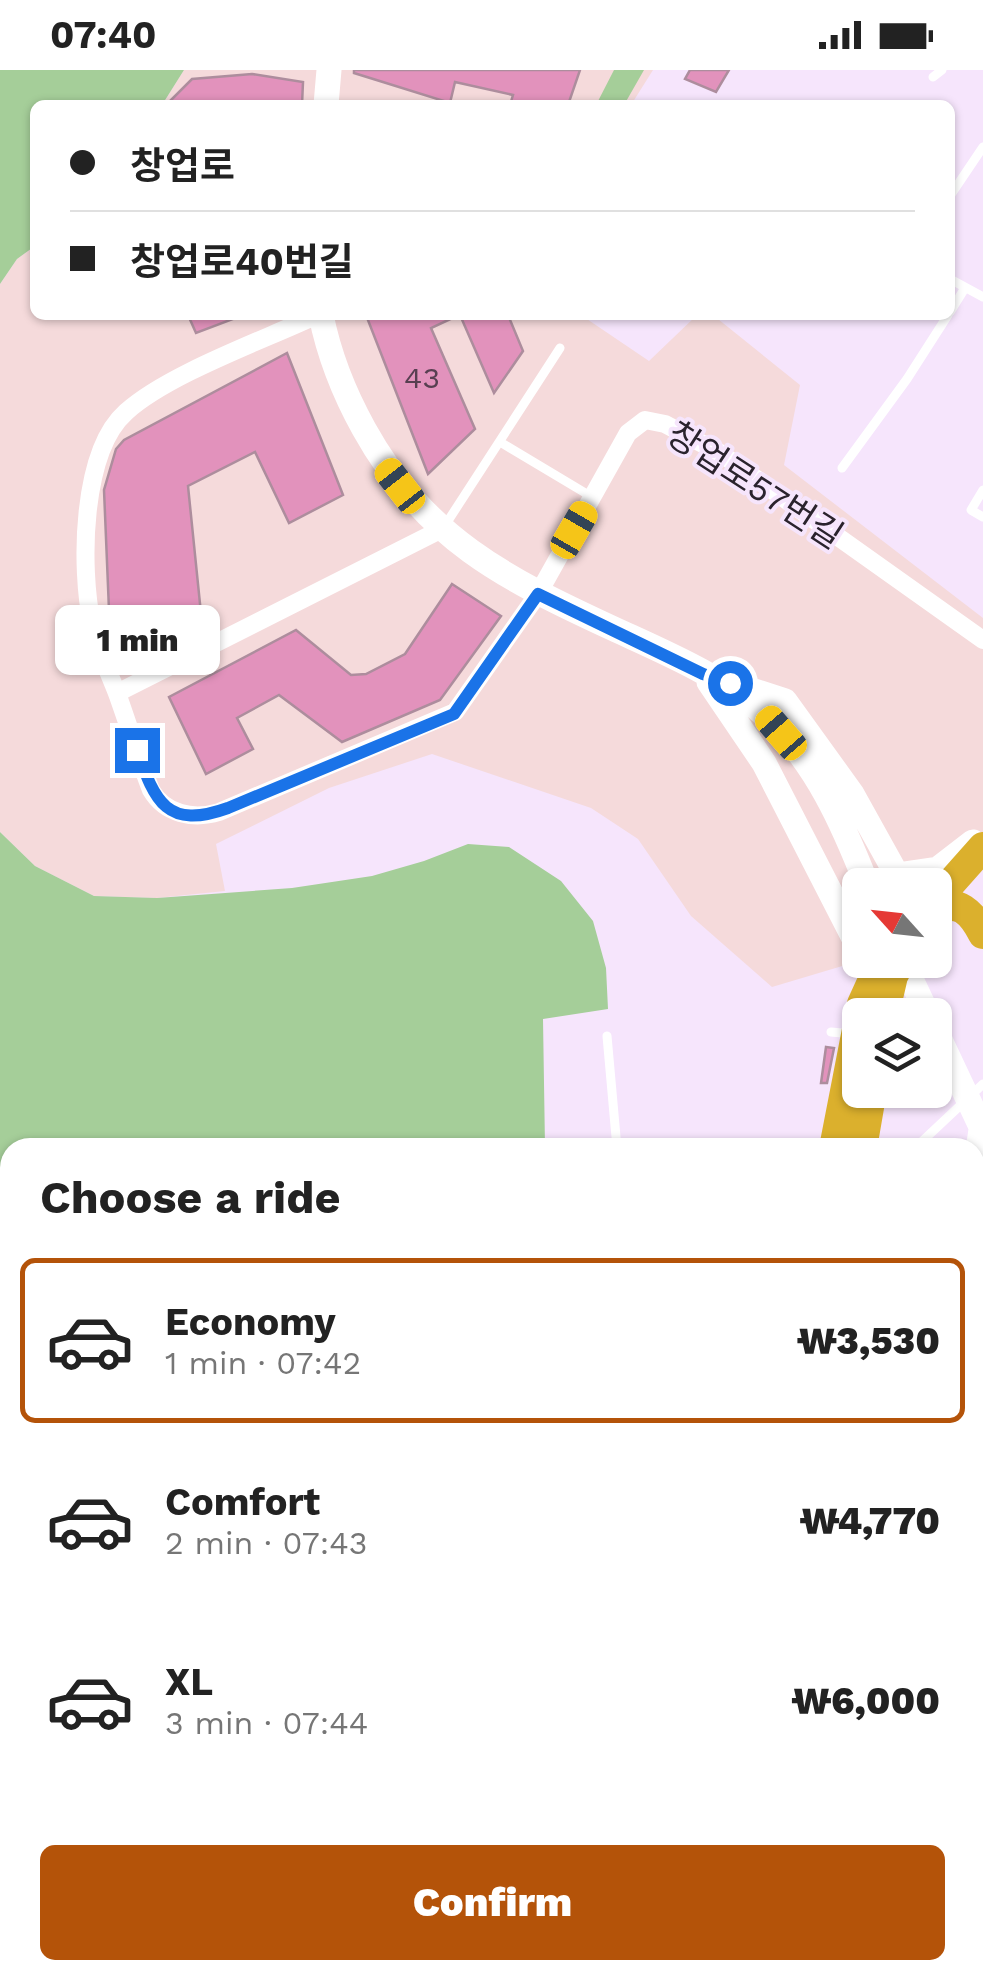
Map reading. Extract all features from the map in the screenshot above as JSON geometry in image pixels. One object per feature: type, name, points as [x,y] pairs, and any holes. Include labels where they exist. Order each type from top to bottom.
[{"type":"highway","points":[[952,868],[980,841]]},
{"type":"highway","points":[[952,878],[980,841]]},
{"type":"highway","points":[[952,904],[974,918],[983,934]]},
{"type":"highway","points":[[849,1138],[843,1033],[862,1004],[867,978]]},
{"type":"highway","points":[[850,1138],[864,1108]]},
{"type":"street","points":[[326,100],[329,70]]},
{"type":"street","name":"창업로57번길","points":[[308,320],[161,389],[132,407],[109,433],[92,480],[87,568],[93,629],[155,797],[170,809],[188,816],[212,814],[454,714],[538,594],[636,424],[650,420],[665,424],[732,461],[983,640]]},
{"type":"street","points":[[321,320],[341,380],[385,466],[442,529],[476,557],[538,594],[703,674],[785,701],[852,794],[892,868]]},
{"type":"street","points":[[117,693],[442,529]]},
{"type":"street","points":[[703,674],[766,716],[796,750],[842,820],[860,868]]},
{"type":"street","points":[[703,674],[764,764],[842,901]]},
{"type":"street","points":[[940,868],[980,841]]},
{"type":"street","points":[[952,1066],[983,1131]]},
{"type":"lane","points":[[955,189],[983,147]]},
{"type":"lane","points":[[955,282],[983,297]]},
{"type":"lane","points":[[955,304],[965,288]]},
{"type":"lane","points":[[842,468],[945,320]]},
{"type":"lane","points":[[442,529],[560,348]]},
{"type":"lane","points":[[500,442],[592,498]]},
{"type":"lane","points":[[983,490],[971,510],[983,517]]},
{"type":"lane","points":[[607,1036],[616,1138]]},
{"type":"lane","points":[[926,1138],[983,1084]]},
{"type":"shaded area","points":[[184,70],[653,70],[634,100],[165,100]]},
{"type":"shaded area","points":[[30,250],[30,320],[588,320],[649,361],[692,320],[719,320],[800,385],[784,465],[983,618],[983,863],[952,877],[952,868],[842,868],[842,966],[772,987],[691,916],[638,839],[591,808],[432,754],[329,788],[216,844],[225,891],[157,898],[94,896],[35,866],[0,832],[0,284],[17,259]]},
{"type":"green space","points":[[0,70],[184,70],[165,100],[30,100],[30,250],[17,259],[0,284]]},
{"type":"green space","points":[[614,70],[644,70],[627,100],[599,100]]},
{"type":"green space","points":[[0,832],[35,866],[94,896],[157,898],[292,888],[372,876],[468,844],[509,847],[561,881],[593,921],[606,968],[608,1009],[543,1019],[545,1138],[0,1138]]},
{"type":"building","points":[[580,70],[570,100],[512,100],[513,95],[455,82],[451,100],[440,100],[354,73]]},
{"type":"building","points":[[690,70],[729,70],[716,92],[685,79]]},
{"type":"building","points":[[252,74],[303,82],[302,100],[171,100],[192,79]]},
{"type":"building","points":[[190,320],[230,320],[196,333]]},
{"type":"building","points":[[368,320],[448,320],[431,328],[475,429],[428,474]]},
{"type":"building","points":[[462,320],[510,320],[523,351],[494,393]]},
{"type":"building","points":[[287,353],[343,495],[289,523],[255,452],[188,486],[203,633],[110,634],[104,490],[116,449],[124,440]]},
{"type":"building","points":[[452,584],[501,616],[440,700],[342,742],[279,695],[237,718],[253,749],[206,774],[169,697],[296,630],[351,675],[366,674],[405,654]]},
{"type":"building","points":[[826,1047],[834,1048],[827,1083],[821,1083]]},
{"type":"route","points":[[137,750],[151,790],[164,806],[188,816],[228,808],[454,714],[538,594],[703,674],[730,683]]}]
